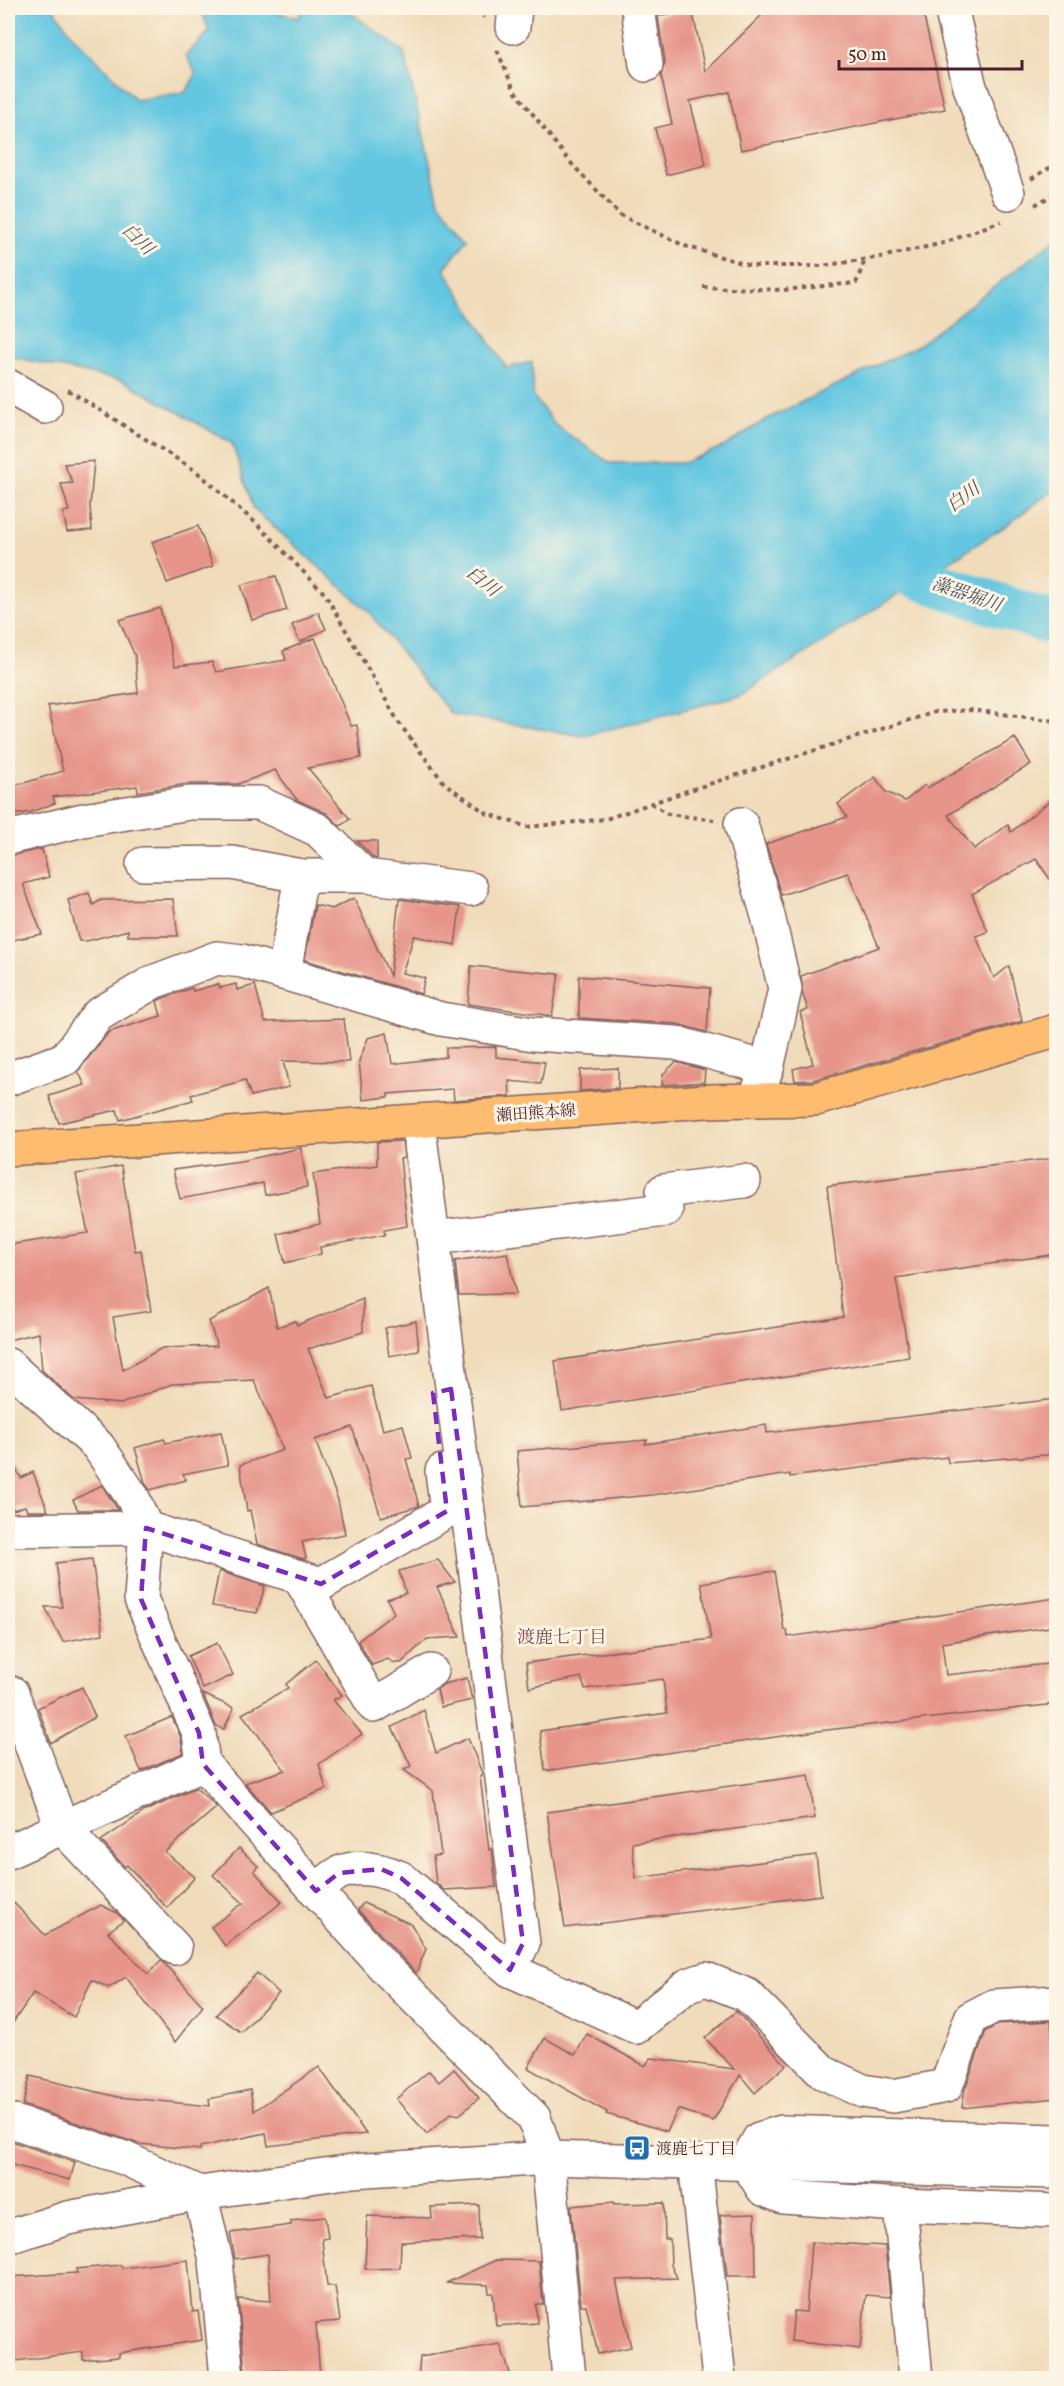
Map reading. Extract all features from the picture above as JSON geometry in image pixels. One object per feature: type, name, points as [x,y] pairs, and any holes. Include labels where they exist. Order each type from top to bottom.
[{"type":"main road","name":"瀬田熊本線","points":[[8,1149],[673,1103],[816,1099],[1056,1031]]},
{"type":"street","points":[[638,8],[646,65]]},
{"type":"street","points":[[951,8],[970,87],[1015,207]]},
{"type":"street","points":[[8,386],[53,396]]},
{"type":"street","points":[[8,838],[83,820],[190,803],[260,803],[318,830],[365,876]]},
{"type":"street","points":[[741,824],[768,916],[785,989],[767,1068],[755,1100]]},
{"type":"street","points":[[143,864],[232,863],[302,876],[365,876],[471,889]]},
{"type":"street","points":[[284,973],[302,876]]},
{"type":"street","points":[[8,1079],[65,1059],[98,1015],[153,982],[218,958],[242,961],[441,1019],[533,1034],[676,1043],[767,1068]]},
{"type":"street","points":[[418,1121],[523,1943],[510,1970]]},
{"type":"street","points":[[434,1238],[666,1210],[663,1191],[744,1181]]},
{"type":"street","points":[[8,1365],[98,1446],[133,1498],[146,1528],[141,1599],[199,1733],[203,1764],[386,1970],[534,2118],[548,2158],[569,2379]]},
{"type":"street","points":[[8,1530],[146,1528],[321,1584],[447,1510],[433,1393],[452,1389]]},
{"type":"street","points":[[299,1577],[374,1706],[431,1671]]},
{"type":"street","points":[[12,1693],[62,1827],[175,1948]]},
{"type":"street","points":[[8,1852],[203,1764]]},
{"type":"street","points":[[316,1891],[339,1873],[359,1869],[381,1869],[401,1878],[510,1970],[636,2026],[688,1985],[706,1979],[727,1985],[747,1995],[824,2073],[863,2091],[893,2096],[946,2086],[971,2018],[994,2006],[1056,2002]]},
{"type":"street","points":[[8,2120],[124,2158],[200,2193]]},
{"type":"street","points":[[746,2162],[759,2139],[782,2132],[1056,2141]]},
{"type":"street","points":[[8,2237],[68,2218],[200,2193],[352,2171],[548,2158],[1056,2172]]},
{"type":"street","points":[[695,2161],[719,2379]]},
{"type":"street","points":[[746,2162],[763,2189],[783,2197],[900,2205],[1056,2211]]},
{"type":"street","points":[[200,2193],[216,2260],[227,2379]]},
{"type":"street","points":[[900,2205],[915,2379]]},
{"type":"path","points":[[482,8],[503,27],[514,90],[570,162],[621,215],[685,246],[751,266],[821,266],[944,243],[1015,207],[1056,193]]},
{"type":"path","points":[[703,287],[783,290],[856,283],[866,259]]},
{"type":"path","points":[[53,396],[196,471],[258,525],[325,594],[399,723],[444,783],[486,813],[527,827],[606,819],[935,712],[971,710],[1056,721]]},
{"type":"path","points":[[651,803],[668,814],[741,824]]},
{"type":"highlighted area","points":[[451,1389],[523,1943],[510,1970],[401,1878],[381,1869],[339,1873],[316,1891],[203,1764],[199,1733],[141,1599],[146,1528],[321,1584],[447,1511],[433,1393]]},
{"type":"water","name":"白川","points":[[8,8],[53,8],[73,36],[136,100],[186,92],[196,74],[186,55],[209,32],[201,8],[259,8],[299,18],[302,8],[344,8],[404,52],[439,202],[468,239],[444,269],[506,368],[532,362],[533,396],[555,425],[610,463],[683,463],[725,446],[765,420],[917,346],[1056,239],[1056,488],[1004,527],[740,695],[584,736],[451,714],[368,611],[254,509],[232,443],[124,381],[8,356]]},
{"type":"building","points":[[769,8],[922,8],[945,109],[741,150],[729,92],[690,101],[706,165],[666,175],[655,128],[672,124],[661,75],[665,62],[658,16],[692,9],[705,71]]},
{"type":"building","points":[[94,461],[90,506],[92,530],[67,532],[63,512],[69,511],[61,484],[73,483],[64,464]]},
{"type":"building","points":[[198,526],[213,566],[167,583],[152,542]]},
{"type":"building","points":[[276,576],[287,610],[252,620],[241,585]]},
{"type":"building","points":[[160,608],[175,666],[212,662],[216,672],[286,660],[283,651],[315,638],[351,726],[357,725],[361,758],[308,768],[350,819],[340,826],[326,813],[297,800],[275,770],[238,784],[187,784],[138,792],[137,786],[53,797],[55,803],[31,812],[8,816],[8,785],[24,783],[63,771],[48,706],[138,693],[135,656],[119,620]]},
{"type":"building","points":[[318,612],[326,629],[300,642],[292,625]]},
{"type":"building","points":[[1015,738],[1031,764],[948,815],[974,849],[1008,825],[1011,832],[1056,796],[1056,888],[1036,859],[972,894],[988,932],[976,936],[994,978],[1009,966],[1022,1021],[813,1080],[795,1081],[793,1069],[813,1064],[800,1012],[808,1010],[803,995],[801,976],[879,947],[848,873],[781,895],[766,844],[847,817],[838,804],[875,777],[886,792],[905,801],[925,785],[927,788]]},
{"type":"building","points":[[357,841],[377,841],[377,859],[374,858]]},
{"type":"building","points":[[42,849],[49,877],[23,884],[42,934],[8,941],[8,856]]},
{"type":"building","points":[[89,893],[93,905],[101,900],[173,899],[178,936],[128,936],[128,930],[79,941],[68,900]]},
{"type":"building","points":[[354,898],[390,976],[399,899],[460,907],[455,945],[414,936],[402,973],[425,978],[421,994],[305,960],[315,905],[332,909]]},
{"type":"building","points":[[471,966],[559,974],[552,1016],[468,1004]]},
{"type":"building","points":[[579,976],[710,988],[707,1032],[677,1024],[579,1018]]},
{"type":"building","points":[[218,984],[220,988],[236,984],[237,990],[255,985],[265,1022],[344,1019],[349,1062],[283,1061],[289,1087],[251,1096],[245,1080],[191,1095],[193,1100],[120,1120],[117,1110],[59,1123],[49,1096],[85,1085],[78,1071],[109,1032],[161,1016],[157,1001],[161,999],[192,988],[193,991]]},
{"type":"building","points":[[387,1033],[392,1064],[446,1057],[446,1048],[496,1047],[496,1057],[545,1062],[541,1084],[509,1081],[510,1096],[454,1100],[453,1089],[388,1094],[388,1097],[363,1100],[359,1061],[368,1038]]},
{"type":"building","points":[[676,1062],[705,1070],[704,1082],[662,1085],[663,1074]]},
{"type":"building","points":[[618,1068],[618,1088],[580,1091],[580,1070]]},
{"type":"building","points":[[402,1141],[404,1157],[400,1158],[407,1226],[384,1230],[385,1235],[320,1247],[321,1254],[285,1263],[278,1234],[320,1224],[313,1174],[377,1165],[377,1142]]},
{"type":"building","points":[[301,1148],[307,1187],[265,1195],[263,1183],[180,1199],[173,1170],[241,1161]]},
{"type":"building","points":[[1056,1158],[1056,1254],[896,1278],[909,1357],[562,1411],[555,1361],[843,1317],[827,1186]]},
{"type":"building","points":[[121,1166],[135,1251],[141,1250],[151,1311],[113,1317],[123,1370],[162,1348],[217,1346],[209,1321],[269,1288],[277,1327],[295,1321],[297,1325],[363,1299],[363,1332],[308,1349],[329,1398],[371,1386],[383,1430],[403,1425],[412,1458],[406,1459],[419,1506],[381,1517],[352,1427],[315,1440],[338,1500],[345,1534],[302,1542],[306,1558],[303,1559],[257,1544],[250,1510],[247,1511],[240,1465],[283,1450],[254,1380],[172,1384],[121,1404],[74,1400],[42,1370],[39,1333],[8,1340],[8,1245],[88,1233],[76,1174]]},
{"type":"building","points":[[507,1253],[516,1294],[459,1295],[455,1261]]},
{"type":"building","points":[[416,1321],[419,1351],[389,1356],[385,1328]]},
{"type":"building","points":[[1056,1399],[1056,1454],[948,1463],[947,1457],[790,1477],[790,1474],[652,1495],[522,1507],[517,1451],[647,1440],[645,1444],[766,1425],[767,1433]]},
{"type":"building","points":[[221,1432],[228,1465],[183,1474],[186,1480],[150,1490],[145,1483],[135,1448],[164,1439],[166,1443]]},
{"type":"building","points":[[8,1454],[21,1478],[33,1472],[48,1511],[27,1511],[25,1506],[13,1510],[8,1494]]},
{"type":"building","points":[[102,1485],[118,1510],[78,1510],[73,1500]]},
{"type":"building","points":[[92,1559],[103,1634],[63,1642],[45,1607],[62,1607],[56,1563]]},
{"type":"building","points":[[438,1560],[455,1582],[437,1587],[460,1637],[427,1639],[401,1663],[394,1663],[388,1659],[372,1665],[358,1641],[394,1613],[387,1599],[406,1593],[399,1571]]},
{"type":"building","points":[[219,1571],[265,1586],[257,1613],[212,1606]]},
{"type":"building","points":[[774,1571],[784,1630],[787,1630],[788,1637],[1056,1598],[1056,1626],[942,1643],[946,1675],[1056,1663],[1056,1704],[809,1732],[545,1771],[540,1731],[667,1713],[663,1679],[585,1689],[581,1677],[529,1688],[526,1663],[711,1639],[701,1583]]},
{"type":"building","points":[[217,1643],[233,1675],[203,1689],[188,1656]]},
{"type":"building","points":[[316,1660],[342,1695],[333,1700],[362,1734],[319,1764],[326,1789],[271,1812],[245,1783],[285,1770],[242,1714],[288,1688],[286,1684]]},
{"type":"building","points":[[467,1678],[472,1700],[441,1707],[437,1689],[444,1684]]},
{"type":"building","points":[[82,1687],[95,1717],[51,1743],[38,1708]]},
{"type":"building","points":[[203,1694],[234,1708],[224,1729],[216,1726]]},
{"type":"building","points":[[424,1710],[436,1753],[468,1738],[482,1773],[480,1776],[489,1850],[492,1849],[496,1887],[444,1890],[436,1883],[433,1856],[441,1855],[433,1791],[404,1770],[411,1766],[392,1727]]},
{"type":"building","points":[[172,1717],[181,1738],[183,1753],[141,1771],[126,1736]]},
{"type":"building","points":[[809,1775],[815,1818],[632,1843],[636,1878],[816,1855],[821,1895],[565,1928],[547,1812]]},
{"type":"building","points":[[196,1788],[217,1807],[165,1852],[195,1877],[167,1908],[101,1841],[145,1811]]},
{"type":"building","points":[[239,1848],[258,1866],[254,1871],[282,1902],[225,1946],[211,1927],[243,1903],[213,1875]]},
{"type":"building","points":[[8,1897],[45,1935],[101,1905],[117,1913],[124,1920],[108,1932],[148,1974],[161,1960],[203,2006],[175,2042],[126,1977],[109,1988],[92,1980],[74,2017],[33,1993],[8,2030]]},
{"type":"building","points":[[363,1903],[411,1924],[426,1949],[416,1973],[358,1910]]},
{"type":"building","points":[[257,1973],[279,1993],[241,2032],[216,2015]]},
{"type":"building","points":[[736,2011],[786,2065],[755,2093],[740,2075],[713,2121],[678,2109],[667,2131],[606,2114],[607,2112],[528,2068],[545,2038],[575,2055],[587,2034],[645,2066],[651,2058],[734,2069],[705,2038]]},
{"type":"building","points":[[1051,2021],[1056,2098],[962,2108],[965,2089],[986,2031],[999,2024]]},
{"type":"building","points":[[319,2067],[366,2134],[268,2146],[266,2133],[200,2147],[200,2150],[139,2144],[23,2105],[30,2076],[118,2097],[210,2106],[209,2099],[250,2090],[254,2111]]},
{"type":"building","points":[[454,2069],[479,2098],[459,2115],[451,2113],[427,2134],[396,2099],[429,2071],[439,2082]]},
{"type":"building","points":[[8,2140],[75,2162],[70,2180],[8,2164]]},
{"type":"building","points":[[614,2202],[614,2204],[664,2203],[665,2239],[670,2239],[671,2264],[677,2278],[616,2280],[631,2347],[598,2354],[586,2305],[581,2305],[571,2206]]},
{"type":"building","points":[[479,2205],[480,2239],[401,2242],[400,2268],[365,2269],[367,2216],[432,2218],[431,2207]]},
{"type":"building","points":[[755,2214],[756,2276],[727,2276],[720,2215]]},
{"type":"building","points":[[325,2217],[328,2238],[322,2239],[327,2286],[335,2286],[340,2321],[316,2323],[320,2377],[288,2379],[287,2370],[245,2372],[238,2299],[271,2301],[268,2254],[235,2259],[230,2233],[291,2225],[291,2221]]},
{"type":"building","points":[[811,2242],[885,2246],[890,2297],[866,2295],[860,2349],[791,2341],[794,2311],[806,2312]]},
{"type":"building","points":[[188,2260],[193,2312],[198,2311],[202,2340],[119,2353],[119,2357],[83,2360],[83,2352],[8,2362],[8,2277],[77,2273],[76,2269],[121,2265],[122,2268]]},
{"type":"building","points":[[496,2260],[539,2261],[543,2304],[536,2304],[537,2323],[496,2326],[493,2293],[489,2293],[488,2285],[446,2283]]},
{"type":"building","points":[[500,2344],[510,2373],[498,2379],[418,2379],[420,2357]]},
{"type":"waterway","name":"藻器堀川","points":[[877,563],[1056,625]]},
{"type":"place","name":"渡鹿七丁目","points":[[637,2148]]},
{"type":"district","name":"渡鹿七丁目","points":[[562,1637]]}]
